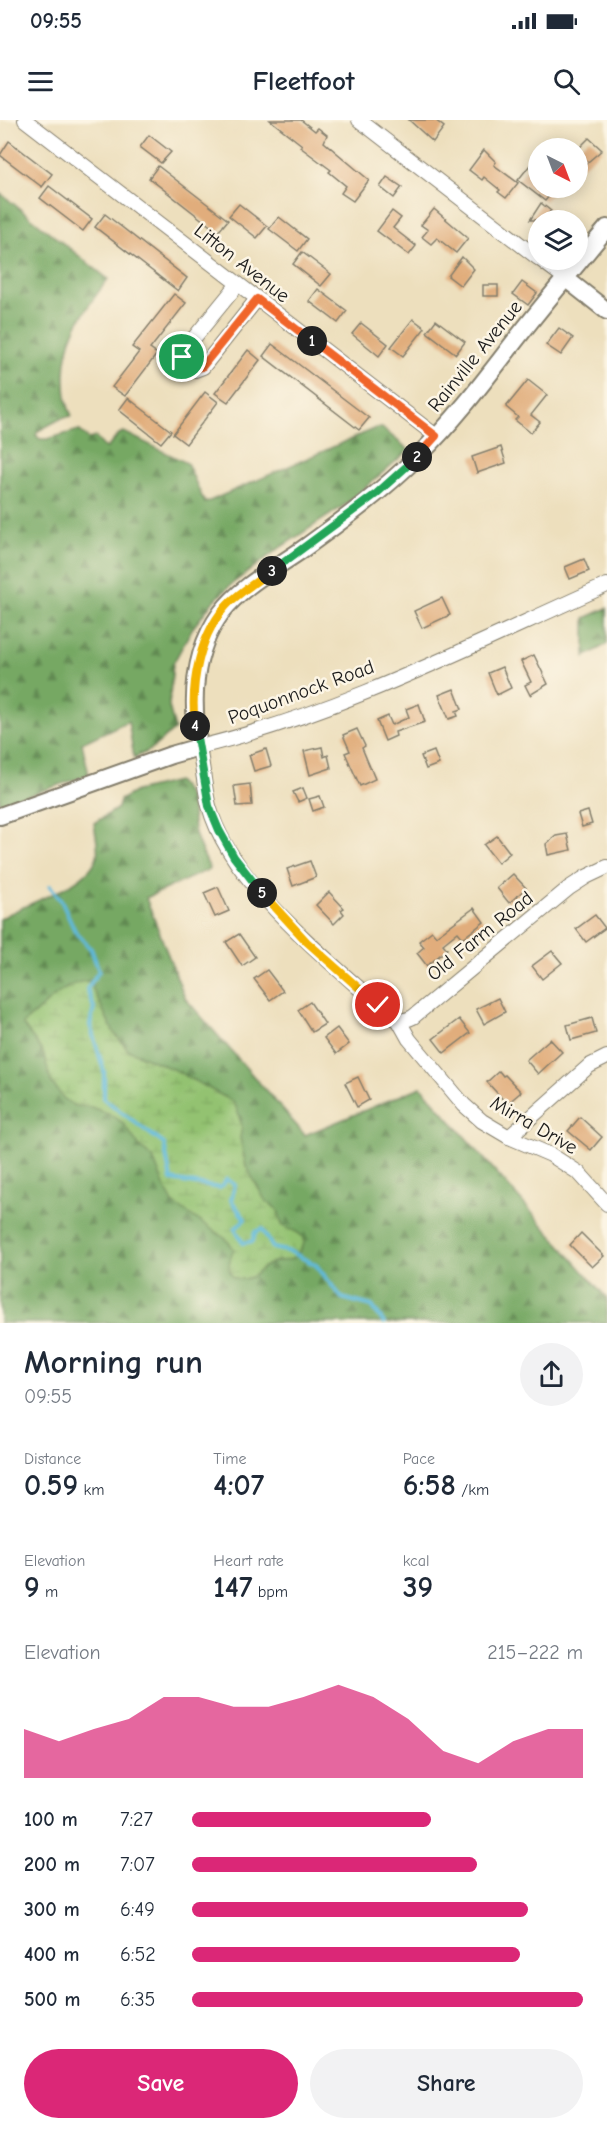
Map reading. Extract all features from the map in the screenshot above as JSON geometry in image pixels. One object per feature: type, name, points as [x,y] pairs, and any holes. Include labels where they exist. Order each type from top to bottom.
[{"type":"main road","name":"Rainville Avenue","points":[[199,747],[195,723],[194,685],[207,635],[220,614],[243,591],[376,494],[420,454],[482,384],[607,228]]},
{"type":"main road","points":[[565,278],[607,311]]},
{"type":"main road","name":"Poquonnock Road","points":[[0,816],[199,747]]},
{"type":"street","name":"Litton Avenue","points":[[25,120],[436,436]]},
{"type":"street","points":[[359,120],[528,250]]},
{"type":"street","points":[[554,270],[565,278]]},
{"type":"street","points":[[238,284],[183,353],[183,361],[187,367],[195,370],[202,367],[257,299]]},
{"type":"street","name":"Poquonnock Road","points":[[199,747],[228,740],[315,711],[378,687],[607,585]]},
{"type":"street","points":[[199,747],[209,806],[234,857],[272,905],[307,942],[390,1016],[399,1021]]},
{"type":"street","name":"Old Farm Road","points":[[399,1021],[412,1017],[570,888],[585,877],[607,867]]},
{"type":"street","name":"Mirra Drive","points":[[399,1021],[410,1039],[465,1105],[482,1121],[509,1137],[551,1155],[579,1173],[607,1204]]},
{"type":"street","points":[[509,1137],[589,1066],[607,1057]]},
{"type":"green space","points":[[0,193],[108,279],[83,314],[68,350],[65,390],[72,416],[62,418],[38,431],[36,435],[40,439],[79,430],[89,439],[96,437],[107,448],[119,434],[124,432],[187,463],[205,503],[376,428],[382,428],[409,450],[345,505],[278,549],[232,584],[212,603],[192,629],[173,664],[169,706],[175,729],[150,750],[134,758],[128,721],[82,743],[89,775],[0,805]]},
{"type":"green space","points":[[607,608],[607,644],[585,657],[585,618]]},
{"type":"green space","points":[[177,781],[190,799],[195,834],[210,869],[146,898],[185,998],[305,1135],[421,1087],[607,1298],[607,1323],[0,1323],[0,919],[70,885],[92,867],[97,856],[94,823],[118,808],[120,800],[136,791]]},
{"type":"green space","points":[[87,981],[114,1033],[128,1050],[177,1071],[232,1101],[242,1126],[240,1138],[246,1166],[265,1200],[278,1210],[282,1225],[297,1233],[304,1240],[297,1255],[289,1260],[274,1262],[249,1278],[233,1277],[229,1267],[234,1249],[226,1239],[173,1203],[153,1158],[140,1147],[122,1122],[109,1114],[91,1107],[75,1106],[64,1099],[51,1082],[44,1055],[23,1025],[61,991]]},
{"type":"building","points":[[270,120],[301,120],[315,131],[318,128],[327,135],[324,142],[369,180],[353,201],[341,193],[346,186],[329,172],[331,170],[300,147],[302,145]]},
{"type":"building","points":[[409,120],[435,120],[444,127],[433,142]]},
{"type":"building","points":[[149,135],[171,152],[161,163],[140,147]]},
{"type":"building","points":[[588,139],[602,150],[588,162]]},
{"type":"building","points":[[9,141],[52,174],[42,187],[0,155]]},
{"type":"building","points":[[484,150],[496,162],[494,165],[518,183],[506,198],[484,177],[482,180],[469,170]]},
{"type":"building","points":[[158,166],[228,220],[218,232],[149,178]]},
{"type":"building","points":[[528,168],[528,188],[518,180]]},
{"type":"building","points":[[387,177],[402,187],[394,198],[380,187]]},
{"type":"building","points":[[49,186],[92,219],[83,231],[40,198]]},
{"type":"building","points":[[541,203],[550,210],[536,210]]},
{"type":"building","points":[[239,204],[267,226],[257,238],[229,216]]},
{"type":"building","points":[[434,209],[468,238],[456,253],[437,238],[431,244],[422,237],[428,230],[421,225]]},
{"type":"building","points":[[392,211],[401,218],[393,228],[416,246],[409,255],[377,231]]},
{"type":"building","points":[[105,214],[187,278],[178,291],[95,227]]},
{"type":"building","points":[[279,217],[307,239],[298,251],[269,229]]},
{"type":"building","points":[[302,252],[331,274],[321,286],[293,264]]},
{"type":"building","points":[[462,257],[474,269],[461,286],[448,276]]},
{"type":"building","points":[[522,282],[537,293],[528,305],[513,294]]},
{"type":"building","points":[[483,285],[498,285],[498,296],[483,296]]},
{"type":"building","points":[[318,289],[347,311],[338,323],[309,301]]},
{"type":"building","points":[[174,294],[186,303],[150,349],[157,354],[125,396],[112,387],[139,352],[132,347]]},
{"type":"building","points":[[413,319],[425,328],[403,356],[391,347]]},
{"type":"building","points":[[436,320],[465,342],[456,354],[427,332]]},
{"type":"building","points":[[361,323],[388,344],[379,356],[352,334]]},
{"type":"building","points":[[559,328],[573,338],[561,355],[546,345]]},
{"type":"building","points":[[272,344],[369,418],[359,430],[263,356]]},
{"type":"building","points":[[248,350],[260,360],[228,402],[215,393]]},
{"type":"building","points":[[528,380],[547,395],[531,415],[540,422],[531,433],[515,420],[518,417],[506,407]]},
{"type":"building","points":[[205,392],[218,402],[186,444],[173,434]]},
{"type":"building","points":[[128,398],[171,431],[161,443],[119,410]]},
{"type":"building","points":[[501,447],[506,463],[477,473],[472,457]]},
{"type":"building","points":[[584,559],[589,571],[570,579],[565,567]]},
{"type":"building","points":[[442,598],[450,615],[422,628],[414,611]]},
{"type":"building","points":[[534,655],[548,684],[530,695],[525,685],[531,682],[521,661]]},
{"type":"building","points":[[502,667],[511,688],[497,695],[488,673]]},
{"type":"building","points":[[454,689],[462,709],[456,711],[458,716],[449,719],[439,695]]},
{"type":"building","points":[[419,704],[425,722],[395,732],[396,736],[385,741],[377,721],[388,716],[392,725],[409,717],[406,709]]},
{"type":"building","points":[[357,729],[375,779],[360,786],[345,753],[350,751],[343,735]]},
{"type":"building","points":[[322,747],[324,757],[328,755],[331,768],[310,775],[304,751]]},
{"type":"building","points":[[266,749],[271,766],[254,771],[249,755]]},
{"type":"building","points":[[434,751],[439,764],[426,769],[421,756]]},
{"type":"building","points":[[250,784],[252,805],[237,806],[234,786]]},
{"type":"building","points":[[303,788],[307,798],[298,802],[293,792]]},
{"type":"building","points":[[320,796],[324,807],[313,811],[309,799]]},
{"type":"building","points":[[588,811],[592,824],[582,827],[578,814]]},
{"type":"building","points":[[567,834],[571,850],[548,855],[546,844],[556,836]]},
{"type":"building","points":[[497,836],[510,853],[498,863],[484,845]]},
{"type":"building","points":[[310,861],[316,877],[293,886],[287,869]]},
{"type":"building","points":[[513,874],[526,888],[509,903],[497,888]]},
{"type":"building","points":[[218,887],[229,911],[215,917],[204,893]]},
{"type":"building","points":[[329,892],[344,908],[341,910],[344,914],[334,924],[316,905]]},
{"type":"building","points":[[474,908],[484,922],[463,938],[458,932],[443,944],[447,949],[427,966],[417,953],[424,947],[419,941],[432,931],[436,936]]},
{"type":"building","points":[[595,915],[605,928],[586,942],[576,929]]},
{"type":"building","points":[[239,934],[255,957],[242,966],[226,942]]},
{"type":"building","points":[[552,951],[562,963],[542,979],[532,966]]},
{"type":"building","points":[[267,970],[283,991],[270,1000],[254,979]]},
{"type":"building","points":[[498,998],[505,1012],[484,1024],[476,1009]]},
{"type":"building","points":[[310,1002],[325,1024],[312,1032],[298,1010]]},
{"type":"building","points":[[592,1018],[596,1033],[571,1040],[567,1025]]},
{"type":"building","points":[[459,1019],[470,1033],[444,1053],[433,1039]]},
{"type":"building","points":[[337,1028],[349,1044],[336,1054],[324,1038]]},
{"type":"building","points":[[550,1039],[562,1052],[538,1074],[526,1060]]},
{"type":"building","points":[[499,1071],[521,1092],[507,1104],[487,1082]]},
{"type":"building","points":[[358,1077],[369,1100],[357,1107],[345,1083]]},
{"type":"building","points":[[580,1117],[602,1137],[591,1150],[568,1131]]},
{"type":"building","points":[[581,1233],[604,1256],[592,1267],[570,1245]]},
{"type":"waterway","points":[[50,886],[61,900],[75,931],[91,949],[99,971],[87,989],[94,1008],[90,1025],[104,1071],[104,1099],[164,1144],[171,1180],[220,1188],[227,1179],[235,1185],[231,1200],[245,1219],[235,1229],[243,1243],[253,1241],[255,1232],[262,1229],[273,1248],[291,1252],[316,1265],[342,1298],[372,1306],[384,1323]]},
{"type":"route","points":[[182,357],[187,367],[195,370],[202,367],[257,299],[436,436],[420,454],[376,494],[243,591],[230,603],[207,635],[194,685],[195,723],[209,806],[234,857],[272,905],[307,942],[378,1005]]}]
